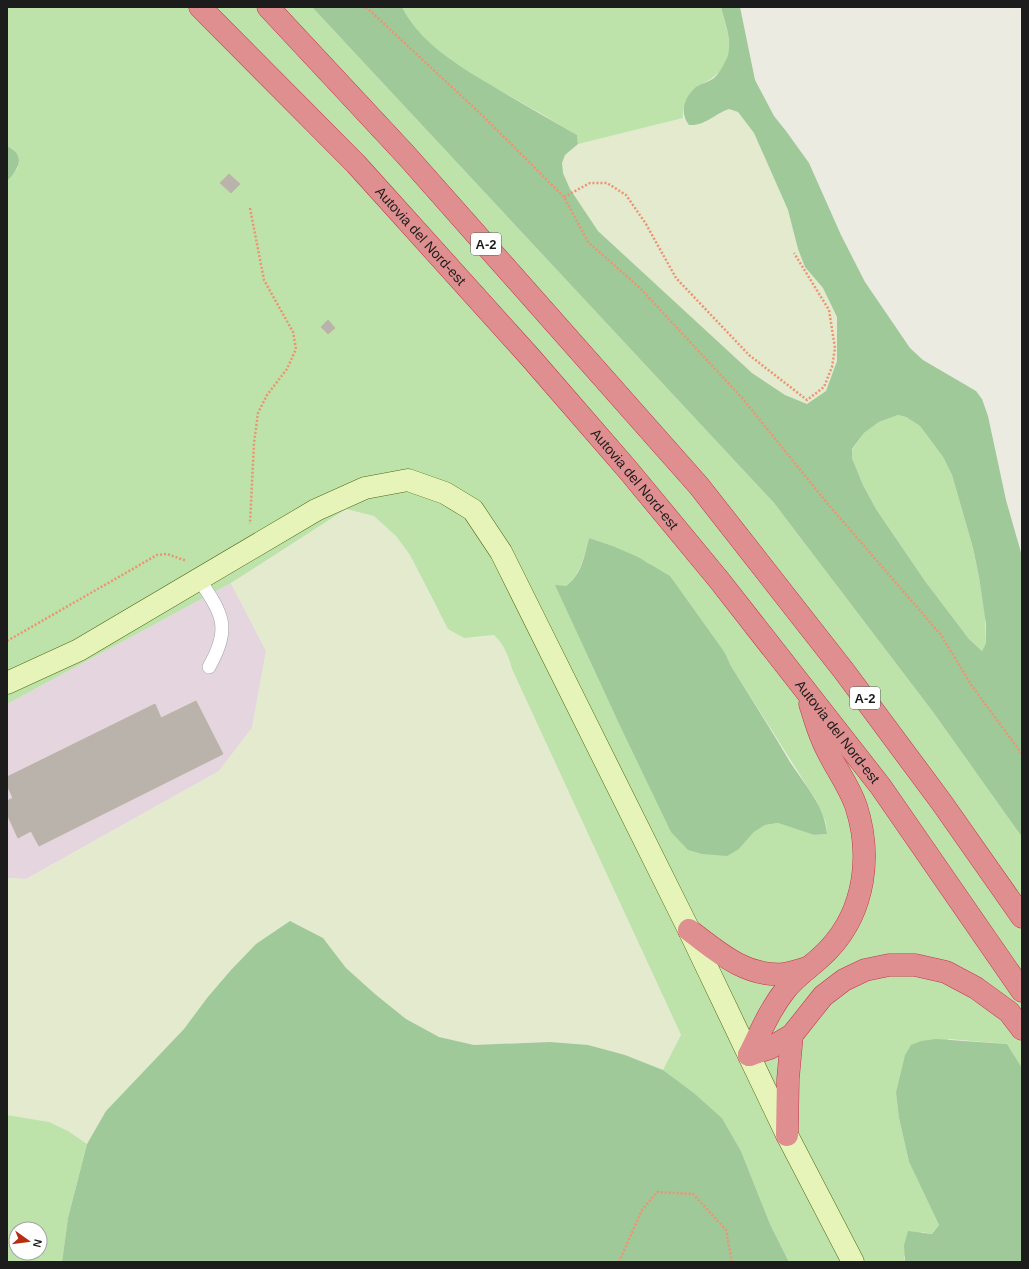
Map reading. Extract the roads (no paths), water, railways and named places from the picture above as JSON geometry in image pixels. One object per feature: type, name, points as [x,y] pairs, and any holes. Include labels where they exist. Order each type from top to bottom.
[{"type":"highway","name":"Autovia del Nord-est","points":[[200,7],[356,164],[530,357],[633,476],[714,574],[881,787],[1022,991]]},
{"type":"highway","name":"A-2","points":[[268,7],[406,154],[699,486],[844,671],[942,803],[1022,917]]},
{"type":"highway","points":[[749,1055],[773,1009],[786,989],[829,949],[848,924],[857,905],[863,876],[864,846],[856,806],[822,739],[806,690]]},
{"type":"highway","points":[[689,930],[721,954],[748,969],[767,973],[783,974],[807,968]]},
{"type":"highway","points":[[749,1055],[770,1048],[792,1035],[823,996],[844,980],[865,970],[889,965],[915,964],[946,972],[976,988],[1009,1012],[1022,1029]]},
{"type":"highway","points":[[788,1135],[788,1079],[792,1035]]},
{"type":"street","points":[[7,683],[79,650],[316,510],[365,488],[408,480],[445,493],[473,510],[502,552],[689,930],[788,1135],[853,1262]]},
{"type":"lane","points":[[199,579],[218,609],[223,631],[219,650],[209,667]]}]
